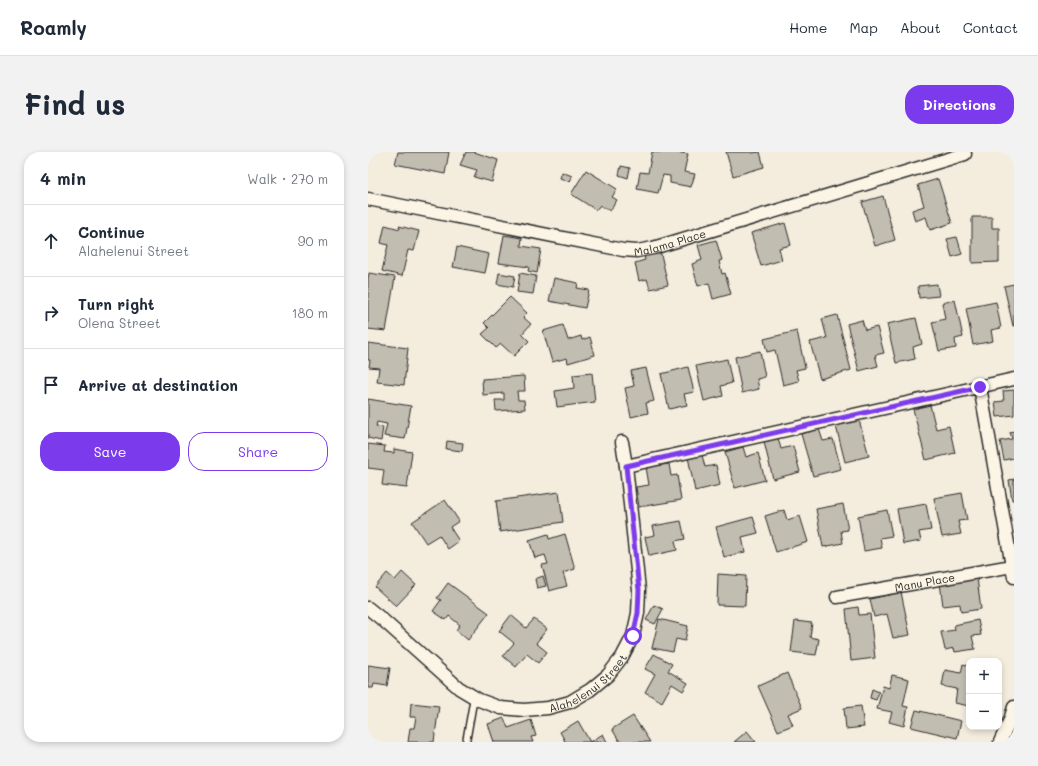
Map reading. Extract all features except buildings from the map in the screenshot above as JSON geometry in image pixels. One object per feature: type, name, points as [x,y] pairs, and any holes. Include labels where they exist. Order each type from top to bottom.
[{"type":"street","name":"Malama Place","points":[[368,198],[623,250],[637,251],[653,248],[965,154]]},
{"type":"street","points":[[626,466],[1014,379]]},
{"type":"street","points":[[980,387],[1013,572]]},
{"type":"street","name":"Alahelenui Street","points":[[368,608],[459,688],[479,700],[501,708],[524,710],[548,708],[570,702],[590,690],[608,675],[622,657],[633,636],[638,613],[639,590],[626,466],[622,442]]},
{"type":"street","name":"Manu Place","points":[[837,596],[1013,572]]},
{"type":"street","points":[[1000,742],[1014,707]]},
{"type":"lane","points":[[466,742],[474,697]]},
{"type":"route","points":[[633,636],[638,613],[639,590],[626,466],[980,387]]}]
